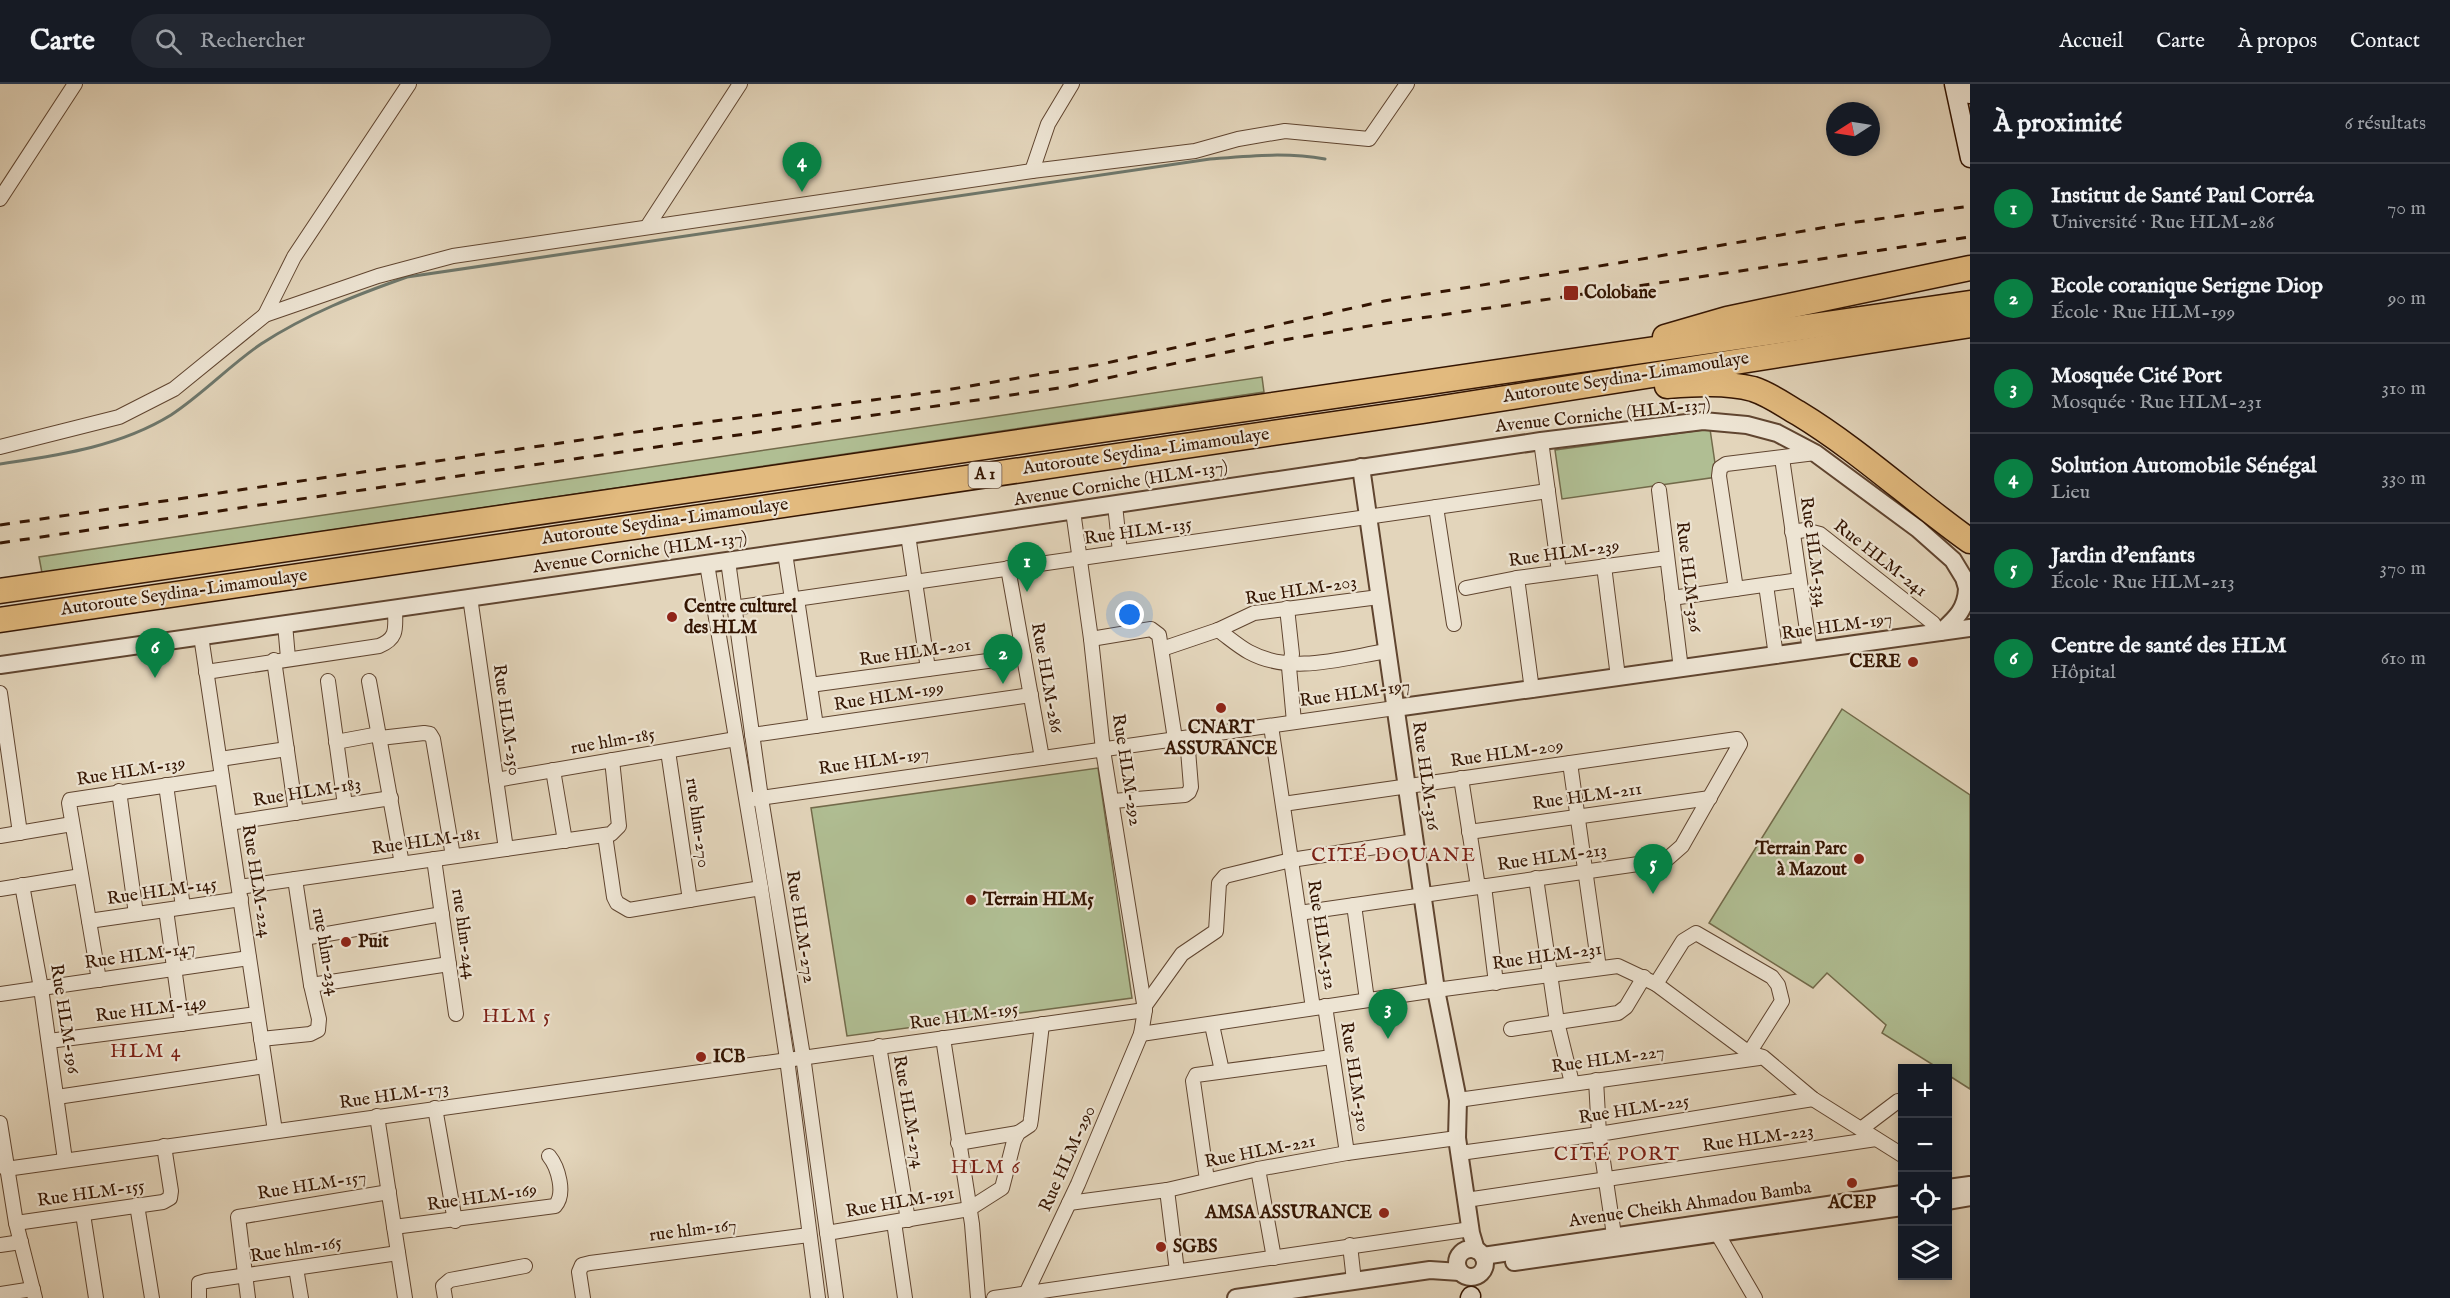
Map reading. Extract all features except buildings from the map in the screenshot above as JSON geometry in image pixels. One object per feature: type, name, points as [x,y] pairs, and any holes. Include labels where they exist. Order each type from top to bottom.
[{"type":"highway","points":[[1584,361],[1727,319],[1970,268]]},
{"type":"highway","name":"Autoroute Seydina-Limamoulaye","points":[[0,591],[1970,303]]},
{"type":"highway","name":"Autoroute Seydina-Limamoulaye","points":[[0,620],[1423,411],[1970,325]]},
{"type":"highway","points":[[1423,411],[1510,405],[1705,384],[1755,390],[1834,435],[1928,511],[1970,541]]},
{"type":"main road","points":[[1954,84],[1969,154]]},
{"type":"main road","points":[[1968,84],[1970,94]]},
{"type":"street","points":[[0,199],[75,84]]},
{"type":"street","points":[[265,315],[294,257],[409,84]]},
{"type":"street","points":[[647,227],[740,84]]},
{"type":"street","points":[[1032,171],[1048,124],[1072,84]]},
{"type":"street","points":[[0,447],[119,417],[174,389],[265,315],[318,295],[416,264],[453,256],[1032,171],[1195,152],[1238,139],[1286,131],[1369,140],[1407,84]]},
{"type":"street","name":"Avenue Corniche (HLM-137)","points":[[0,665],[1115,505],[1541,441],[1703,421],[1747,425],[1777,433],[1815,453],[1918,529],[1953,560],[1968,587]]},
{"type":"street","points":[[1541,441],[1560,572]]},
{"type":"street","points":[[1736,589],[1719,476],[1720,468],[1726,464],[1815,453]]},
{"type":"street","name":"Rue HLM-334","points":[[1782,458],[1810,651]]},
{"type":"street","name":"Rue HLM-316","points":[[1361,467],[1436,990],[1458,1100],[1459,1145],[1471,1256]]},
{"type":"street","name":"Rue HLM-326","points":[[1659,490],[1681,669]]},
{"type":"street","name":"Rue HLM-135","points":[[733,608],[1548,491]]},
{"type":"street","points":[[1115,505],[1120,552]]},
{"type":"street","points":[[1436,507],[1454,624]]},
{"type":"street","name":"Rue HLM-292","points":[[1072,511],[1091,639],[1103,750],[1145,1009],[1141,1034]]},
{"type":"street","name":"Rue HLM-241","points":[[1792,532],[1805,530],[1820,534],[1933,623],[1940,632]]},
{"type":"street","points":[[908,535],[928,669]]},
{"type":"street","points":[[784,553],[795,599],[816,726]]},
{"type":"street","name":"Rue HLM-239","points":[[1466,588],[1517,578],[1667,558]]},
{"type":"street","name":"Rue HLM-272","points":[[728,561],[761,798],[803,1056],[836,1298]]},
{"type":"street","name":"Rue HLM-272","points":[[707,564],[787,1059],[818,1298]]},
{"type":"street","points":[[1604,566],[1618,677]]},
{"type":"street","name":"Rue HLM-286","points":[[1008,568],[1042,758]]},
{"type":"street","points":[[1517,578],[1532,690]]},
{"type":"street","points":[[1672,598],[1799,580]]},
{"type":"street","points":[[1766,585],[1776,656]]},
{"type":"street","points":[[1940,632],[1960,614],[1967,598],[1968,587]]},
{"type":"street","name":"Rue HLM-250","points":[[470,597],[506,849]]},
{"type":"street","name":"Rue HLM-203","points":[[1162,648],[1218,630],[1247,615],[1379,597]]},
{"type":"street","points":[[206,672],[378,646],[389,642],[394,633],[395,608]]},
{"type":"street","points":[[1287,608],[1292,654],[1288,663],[1294,722]]},
{"type":"street","points":[[285,624],[288,658]]},
{"type":"street","name":"Rue HLM-197","points":[[746,800],[1970,628]]},
{"type":"street","points":[[1091,639],[1151,629],[1159,635],[1191,787],[1185,795],[1113,801]]},
{"type":"street","points":[[1218,630],[1248,652],[1261,658],[1298,665],[1387,651]]},
{"type":"street","name":"Rue HLM-224","points":[[201,636],[275,1131]]},
{"type":"street","name":"Rue HLM-201","points":[[810,685],[1024,656]]},
{"type":"street","points":[[274,660],[296,813]]},
{"type":"street","points":[[328,681],[345,805]]},
{"type":"street","points":[[369,681],[402,864]]},
{"type":"street","points":[[0,693],[2,730],[20,833]]},
{"type":"street","name":"Rue HLM-199","points":[[752,735],[1031,695]]},
{"type":"street","name":"Rue HLM-312","points":[[1271,726],[1299,913],[1319,1007]]},
{"type":"street","points":[[336,742],[380,736],[430,734],[433,739],[453,856]]},
{"type":"street","name":"rue hlm-185","points":[[496,780],[736,739]]},
{"type":"street","name":"Rue HLM-209","points":[[1283,804],[1737,739]]},
{"type":"street","name":"Rue HLM-213","points":[[1299,913],[1666,860],[1682,846],[1740,746],[1737,739]]},
{"type":"street","points":[[220,759],[287,749]]},
{"type":"street","name":"rue hlm-270","points":[[668,751],[690,900]]},
{"type":"street","points":[[612,760],[619,826],[611,832],[616,903],[629,910],[761,888]]},
{"type":"street","points":[[1570,763],[1599,968]]},
{"type":"street","points":[[553,770],[565,841]]},
{"type":"street","name":"Rue HLM-139","points":[[72,824],[70,800],[222,777]]},
{"type":"street","points":[[1461,778],[1496,982]]},
{"type":"street","points":[[166,785],[183,908]]},
{"type":"street","points":[[119,791],[136,914]]},
{"type":"street","name":"Rue HLM-183","points":[[229,824],[391,798]]},
{"type":"street","name":"Rue HLM-211","points":[[1469,832],[1710,798]]},
{"type":"street","points":[[0,836],[72,824],[99,980]]},
{"type":"street","name":"Rue HLM-181","points":[[240,893],[295,879],[565,841],[611,832]]},
{"type":"street","points":[[1145,1009],[1182,954],[1216,931],[1221,879],[1291,860],[1415,841]]},
{"type":"street","name":"rue hlm-244","points":[[434,859],[456,1014]]},
{"type":"street","points":[[0,886],[81,876]]},
{"type":"street","points":[[1536,878],[1557,1022],[1572,1083]]},
{"type":"street","name":"rue hlm-234","points":[[261,1040],[310,1034],[318,1030],[319,1018],[311,985],[295,879]]},
{"type":"street","name":"Rue HLM-196","points":[[22,885],[41,988],[65,1161]]},
{"type":"street","name":"Rue HLM-145","points":[[89,921],[183,908],[240,893]]},
{"type":"street","points":[[1354,905],[1367,1000]]},
{"type":"street","points":[[166,910],[182,1024]]},
{"type":"street","points":[[304,938],[442,914]]},
{"type":"street","points":[[1512,1029],[1623,1011],[1683,941],[1696,933],[1772,977],[1778,985],[1782,1000],[1749,1053]]},
{"type":"street","name":"Rue HLM-147","points":[[0,994],[249,958]]},
{"type":"street","points":[[311,985],[449,964]]},
{"type":"street","name":"Rue HLM-231","points":[[1141,1034],[1436,990],[1618,966],[1650,981],[1749,1053],[1763,1057],[1813,1099],[1898,1153]]},
{"type":"street","name":"Rue HLM-310","points":[[1319,1007],[1332,1057],[1347,1153]]},
{"type":"street","name":"Rue HLM-195","points":[[787,1059],[1145,1009]]},
{"type":"street","name":"Rue HLM-149","points":[[49,1041],[258,1014]]},
{"type":"street","points":[[958,1143],[1018,1132],[1026,1128],[1031,1119],[1042,1024]]},
{"type":"street","points":[[1212,1025],[1222,1071]]},
{"type":"street","name":"Rue HLM-290","points":[[1024,1296],[1070,1203],[1141,1034]]},
{"type":"street","points":[[943,1038],[969,1209],[978,1298]]},
{"type":"street","name":"Rue HLM-274","points":[[879,1046],[901,1221],[904,1298]]},
{"type":"street","points":[[1207,1180],[1193,1081],[1196,1075],[1332,1057]]},
{"type":"street","name":"Rue HLM-227","points":[[1458,1100],[1763,1057]]},
{"type":"street","name":"Rue HLM-173","points":[[6,1169],[787,1059]]},
{"type":"street","points":[[57,1097],[265,1066]]},
{"type":"street","points":[[1596,1080],[1599,1134],[1614,1235]]},
{"type":"street","name":"Rue HLM-225","points":[[1459,1145],[1599,1134],[1813,1099]]},
{"type":"street","points":[[1862,1129],[1898,1101]]},
{"type":"street","points":[[435,1108],[455,1221]]},
{"type":"street","points":[[377,1116],[405,1298]]},
{"type":"street","points":[[0,1123],[16,1223],[34,1293],[0,1294]]},
{"type":"street","name":"Rue HLM-191","points":[[827,1233],[969,1209],[999,1192],[1018,1132]]},
{"type":"street","name":"Rue HLM-223","points":[[1466,1200],[1876,1139]]},
{"type":"street","name":"Rue HLM-221","points":[[1070,1203],[1167,1190],[1258,1169],[1347,1153],[1459,1145]]},
{"type":"street","name":"Rue HLM-155","points":[[16,1223],[163,1202],[170,1198],[171,1191],[164,1146]]},
{"type":"street","name":"Rue HLM-169","points":[[394,1227],[455,1221],[555,1206],[559,1202],[560,1192],[556,1167],[549,1156]]},
{"type":"street","points":[[1258,1169],[1274,1258]]},
{"type":"street","points":[[1953,1189],[1970,1197]]},
{"type":"street","points":[[1167,1190],[1177,1271]]},
{"type":"street","name":"Rue HLM-157","points":[[244,1276],[237,1219],[241,1215],[389,1192]]},
{"type":"street","name":"Avenue Cheikh Ahmadou Bamba","points":[[1471,1256],[1898,1195]]},
{"type":"street","points":[[137,1205],[152,1298]]},
{"type":"street","name":"Avenue Cheikh Ahmadou Bamba","points":[[1471,1256],[1717,1233],[1898,1208]]},
{"type":"street","points":[[82,1214],[96,1298]]},
{"type":"street","points":[[1717,1233],[1755,1298]]},
{"type":"street","name":"rue hlm-167","points":[[584,1298],[579,1272],[582,1265],[809,1234]]},
{"type":"street","points":[[0,1245],[21,1242]]},
{"type":"street","points":[[1350,1245],[1354,1281]]},
{"type":"street","points":[[994,1298],[1024,1296],[1350,1245],[1471,1256]]},
{"type":"street","name":"Rue hlm-165","points":[[199,1298],[199,1283],[398,1253]]},
{"type":"street","points":[[1236,1298],[1314,1292],[1354,1281],[1430,1270],[1471,1256]]},
{"type":"street","points":[[1471,1256],[1471,1297]]},
{"type":"street","points":[[445,1298],[443,1286],[450,1280],[525,1266]]},
{"type":"street","points":[[296,1268],[301,1298]]},
{"type":"street","points":[[244,1276],[248,1298]]},
{"type":"green space","points":[[1262,377],[1264,392],[42,573],[39,557]]},
{"type":"green space","points":[[1710,429],[1717,477],[1562,499],[1555,450]]},
{"type":"green space","name":"Terrain Parc à Mazout","points":[[1842,709],[1970,795],[1970,1089],[1952,1078],[1952,1064],[1932,1064],[1882,1033],[1886,1025],[1827,973],[1813,988],[1709,923]]},
{"type":"green space","name":"Terrain HLM5","points":[[1098,768],[1132,998],[847,1036],[811,808]]},
{"type":"waterway","points":[[0,464],[88,448],[131,435],[151,426],[183,407],[250,352],[278,333],[332,306],[407,277],[1210,159],[1281,155],[1325,159]]},
{"type":"railway","points":[[0,525],[670,427],[940,391],[1102,364],[1384,301],[1850,223],[1970,206]]},
{"type":"railway","points":[[0,543],[1066,387],[1283,340],[1970,237]]},
{"type":"place","name":"Solution Automobile Sénégal","points":[[802,192]]},
{"type":"place","name":"Colobane","points":[[1571,293]]},
{"type":"place","name":"Institut de Santé Paul Corréa","points":[[1027,592]]},
{"type":"place","name":"Centre culturel des HLM","points":[[672,617]]},
{"type":"place","name":"CERE","points":[[1913,662]]},
{"type":"place","name":"Centre de santé des HLM","points":[[155,678]]},
{"type":"place","name":"Ecole coranique Serigne Diop","points":[[1003,684]]},
{"type":"place","name":"CNART ASSURANCE","points":[[1221,708]]},
{"type":"place","name":"Terrain Parc à Mazout","points":[[1859,859]]},
{"type":"place","name":"Jardin d'enfants","points":[[1653,894]]},
{"type":"place","name":"Terrain HLM5","points":[[971,900]]},
{"type":"place","name":"Puit","points":[[346,942]]},
{"type":"place","name":"Mosquée Cité Port","points":[[1388,1039]]},
{"type":"place","name":"ICB","points":[[701,1057]]},
{"type":"place","name":"ACEP","points":[[1852,1183]]},
{"type":"place","name":"AMSA ASSURANCE","points":[[1384,1213]]},
{"type":"place","name":"SGBS","points":[[1161,1247]]},
{"type":"district","name":"CITÉ DOUANE","points":[[1394,855]]},
{"type":"district","name":"HLM 5","points":[[517,1016]]},
{"type":"district","name":"HLM 4","points":[[146,1051]]},
{"type":"district","name":"CITÉ PORT","points":[[1617,1154]]},
{"type":"district","name":"HLM 6","points":[[986,1167]]}]
